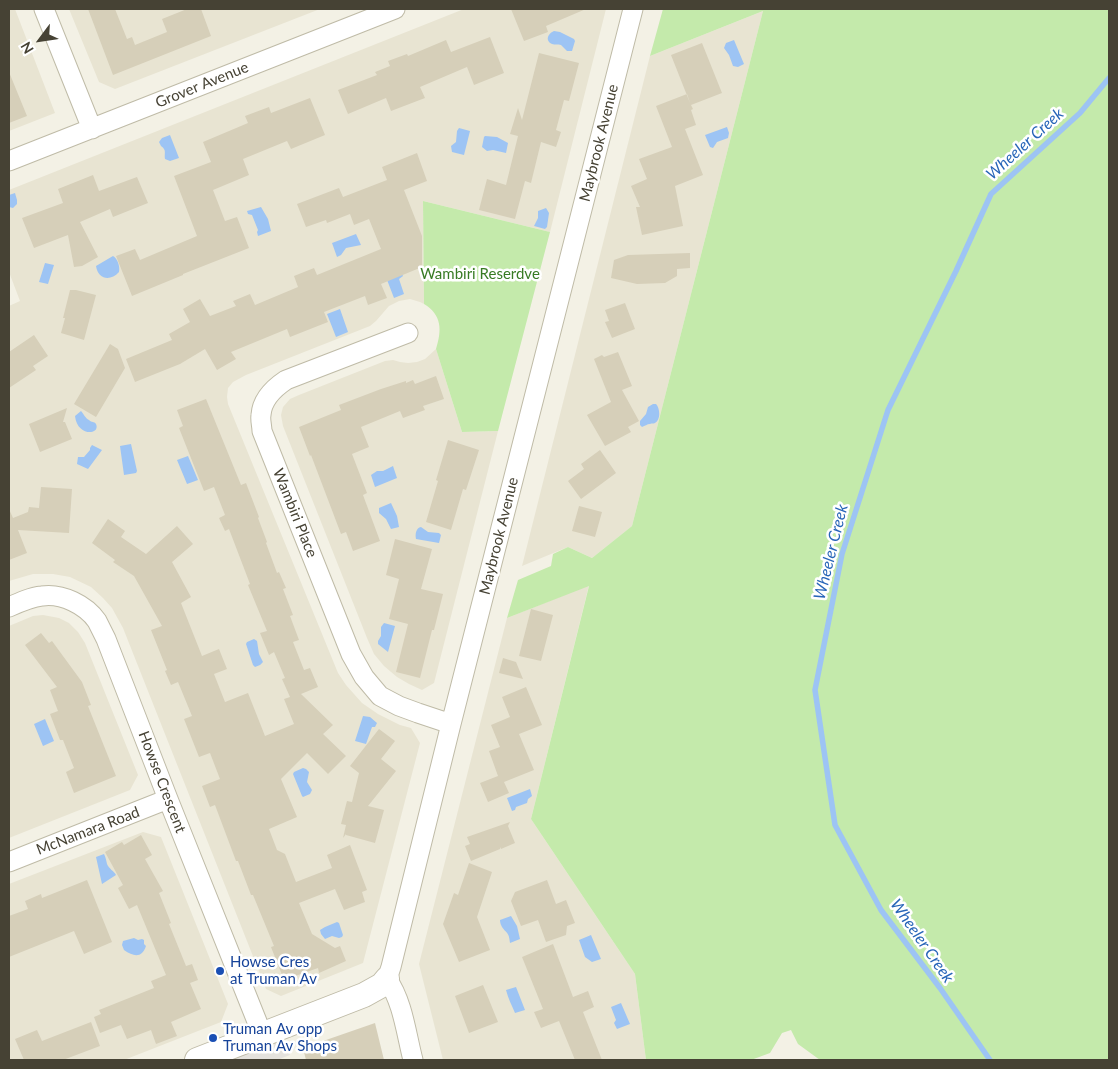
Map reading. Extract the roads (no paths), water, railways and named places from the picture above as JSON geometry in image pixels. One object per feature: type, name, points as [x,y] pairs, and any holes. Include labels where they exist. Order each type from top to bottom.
[{"type":"street","points":[[44,9],[92,129]]},
{"type":"street","name":"Grover Avenue","points":[[9,161],[395,9]]},
{"type":"street","name":"Maybrook Avenue","points":[[387,979],[394,958],[451,724],[633,9]]},
{"type":"street","name":"Wambiri Place","points":[[408,333],[286,380],[274,388],[264,402],[261,414],[262,431],[350,654],[364,677],[380,696],[399,706],[451,724]]},
{"type":"street","name":"Howse Crescent","points":[[9,607],[29,599],[55,596],[76,604],[89,612],[97,622],[106,639],[262,1034]]},
{"type":"street","name":"McNamara Road","points":[[9,862],[168,799]]},
{"type":"street","points":[[197,1060],[364,995],[382,985],[387,979],[394,989],[400,1007],[413,1060]]},
{"type":"water","points":[[554,31],[574,39],[572,51],[567,51],[561,45],[548,41],[550,33]]},
{"type":"water","points":[[734,40],[744,64],[738,67],[733,66],[724,48],[726,43]]},
{"type":"water","points":[[727,127],[728,138],[717,142],[713,148],[710,147],[705,135]]},
{"type":"water","points":[[459,128],[470,131],[464,155],[452,152],[451,146],[456,142]]},
{"type":"water","points":[[170,135],[179,158],[170,161],[165,159],[165,150],[159,142],[162,138]]},
{"type":"water","points":[[485,136],[497,137],[508,143],[506,153],[493,150],[487,151],[482,147]]},
{"type":"water","points":[[15,193],[17,204],[13,208],[9,207],[9,195]]},
{"type":"water","points":[[261,207],[268,219],[271,231],[258,236],[258,230],[252,215],[248,214],[247,211]]},
{"type":"water","points":[[546,208],[549,213],[547,227],[545,229],[534,226],[538,218],[538,211]]},
{"type":"water","points":[[356,234],[361,245],[346,248],[337,257],[332,243]]},
{"type":"water","points":[[113,256],[118,263],[119,272],[112,277],[105,278],[99,274],[96,266]]},
{"type":"water","points":[[45,263],[54,265],[48,284],[39,282]]},
{"type":"water","points":[[399,267],[403,276],[399,279],[404,294],[394,298],[384,272]]},
{"type":"water","points":[[340,309],[348,332],[336,337],[327,314]]},
{"type":"water","points":[[656,404],[658,408],[658,419],[655,423],[642,427],[640,421],[646,414],[648,407]]},
{"type":"water","points":[[81,411],[86,418],[96,424],[97,428],[92,432],[84,431],[77,423],[75,416]]},
{"type":"water","points":[[131,444],[137,471],[136,473],[124,475],[120,446]]},
{"type":"water","points":[[92,445],[102,450],[88,469],[77,464],[78,457],[84,457]]},
{"type":"water","points":[[188,456],[198,480],[187,484],[177,460]]},
{"type":"water","points":[[393,466],[397,478],[375,487],[371,475]]},
{"type":"water","points":[[391,503],[397,516],[399,527],[391,529],[386,519],[379,513],[379,508]]},
{"type":"water","points":[[421,527],[428,532],[439,533],[441,535],[439,543],[416,539],[416,532]]},
{"type":"water","points":[[384,623],[395,626],[388,652],[378,644],[381,636],[381,627]]},
{"type":"water","points":[[254,639],[257,641],[259,654],[263,662],[255,667],[246,644]]},
{"type":"water","points":[[363,716],[370,717],[377,723],[375,727],[372,727],[366,744],[355,741]]},
{"type":"water","points":[[45,719],[54,741],[43,746],[34,724]]},
{"type":"water","points":[[303,768],[309,772],[307,782],[312,790],[310,794],[303,797],[293,774]]},
{"type":"water","points":[[530,789],[532,796],[528,799],[527,803],[516,807],[512,811],[507,798]]},
{"type":"water","points":[[104,854],[108,866],[116,875],[102,884],[96,857]]},
{"type":"water","points":[[511,916],[517,926],[520,939],[510,943],[500,920]]},
{"type":"water","points":[[337,922],[343,935],[342,937],[332,936],[325,939],[320,930]]},
{"type":"water","points":[[591,935],[601,959],[592,962],[585,957],[579,940]]},
{"type":"water","points":[[134,938],[144,940],[146,946],[142,953],[137,955],[124,950],[122,945],[123,941]]},
{"type":"water","points":[[516,987],[525,1010],[515,1013],[506,990]]},
{"type":"water","points":[[621,1003],[630,1024],[617,1029],[611,1007]]},
{"type":"waterway","name":"Wheeler Creek","points":[[990,1060],[940,988],[881,910],[835,825],[815,690],[842,554],[888,410],[956,271],[991,194],[1080,113],[1109,78]]},
{"type":"place","name":"Howse Cres at Truman Av","points":[[220,971]]},
{"type":"place","name":"Truman Av opp Truman Av Shops","points":[[213,1038]]},
{"type":"park label","name":"Wambiri Reserdve","points":[[480,274]]}]
